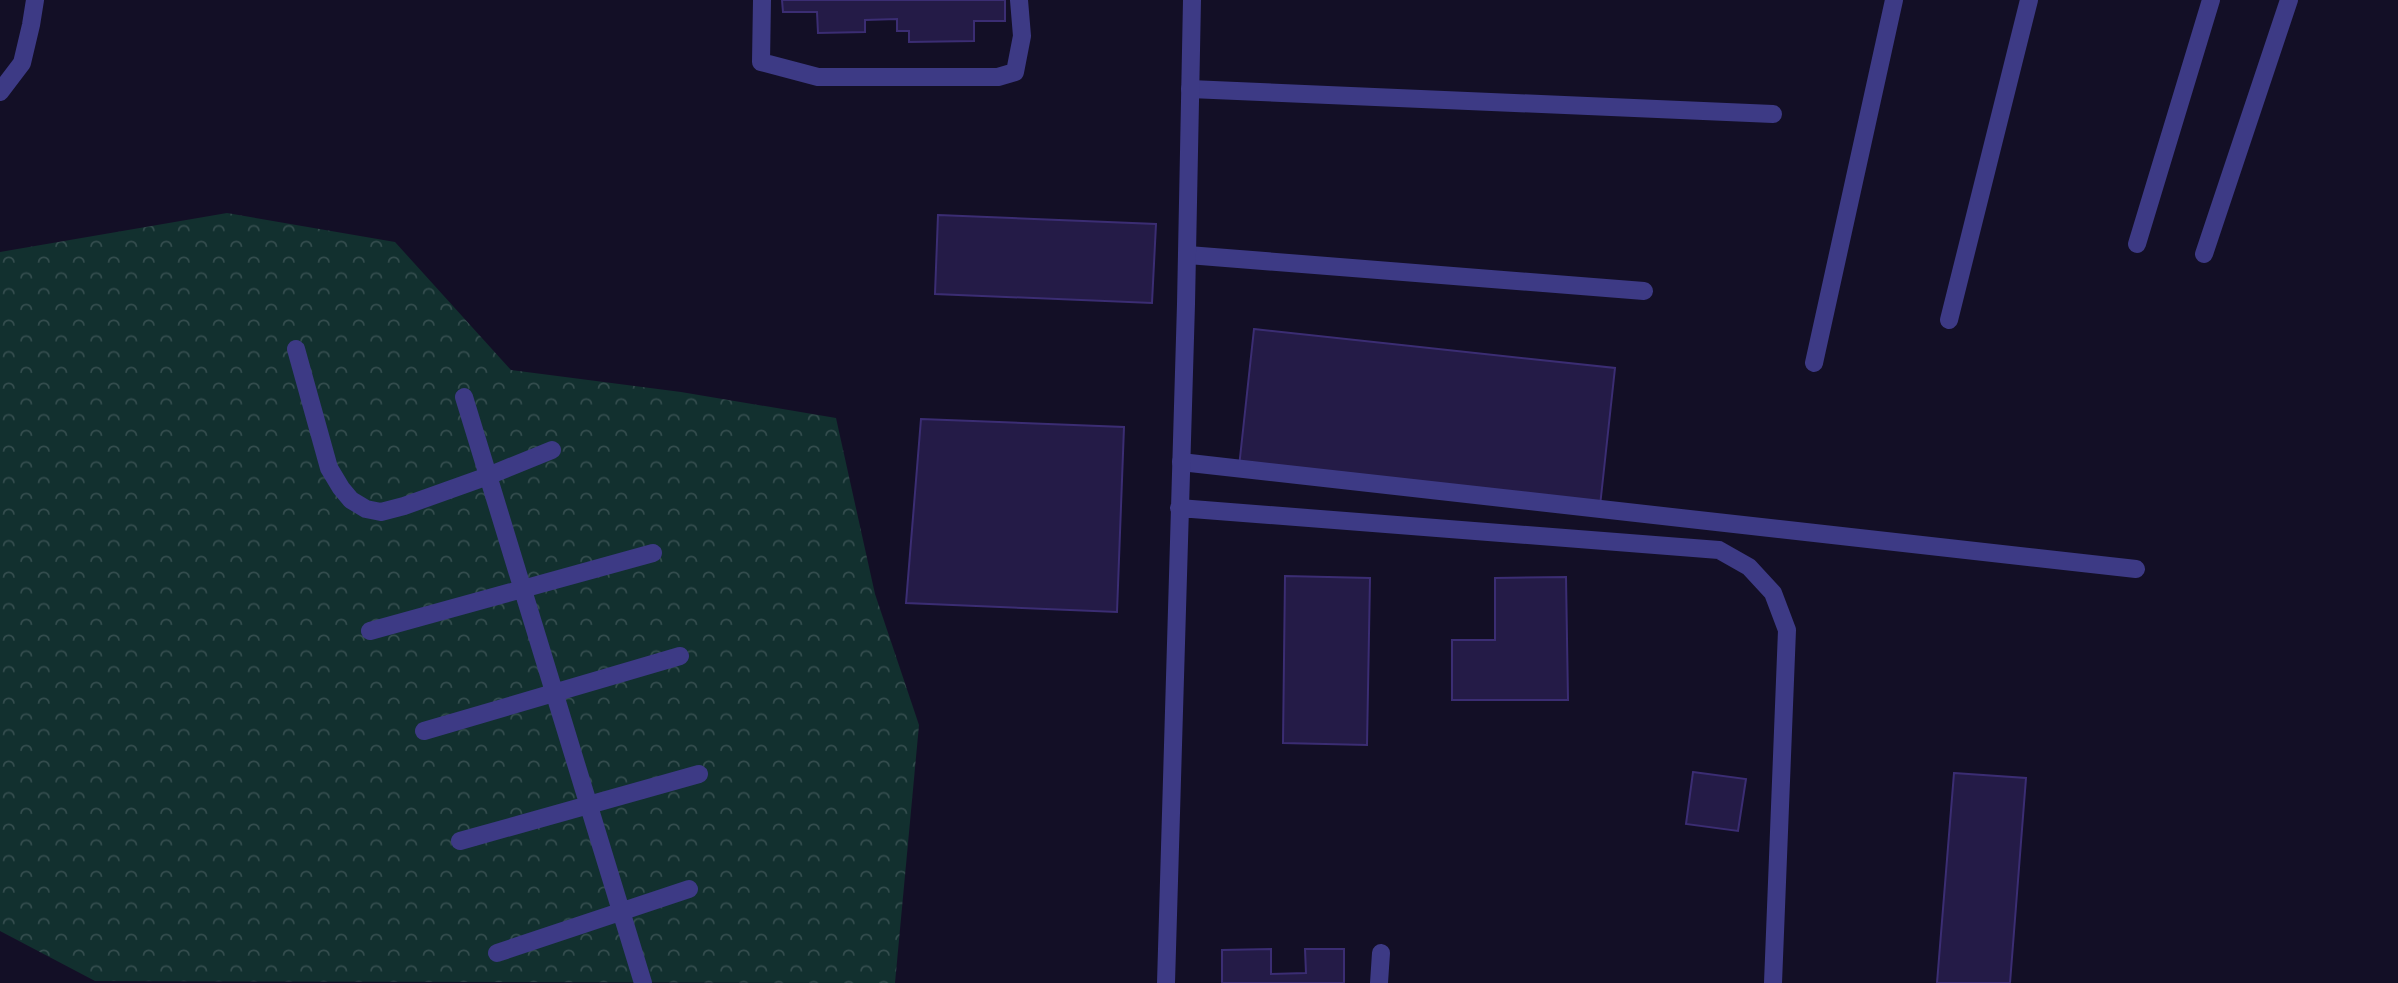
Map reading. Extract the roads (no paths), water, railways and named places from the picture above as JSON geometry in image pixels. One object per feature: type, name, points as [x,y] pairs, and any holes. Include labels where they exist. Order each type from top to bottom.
[{"type":"street","points":[[0,92],[22,63],[35,0]]},
{"type":"street","points":[[762,0],[761,62],[818,78],[998,78],[1015,72],[1022,36],[1019,0]]},
{"type":"street","points":[[1166,983],[1188,256],[1192,0]]},
{"type":"street","points":[[1814,363],[1894,0]]},
{"type":"street","points":[[1949,320],[2029,0]]},
{"type":"street","points":[[2137,244],[2211,0]]},
{"type":"street","points":[[2204,254],[2289,0]]},
{"type":"street","points":[[1190,89],[1773,114]]},
{"type":"street","points":[[1188,256],[1643,291]]},
{"type":"street","points":[[296,349],[329,468],[351,500],[366,509],[381,512],[488,476],[552,450]]},
{"type":"street","points":[[464,397],[643,983]]},
{"type":"street","points":[[1181,462],[2136,569]]},
{"type":"street","points":[[1179,508],[1720,550],[1749,567],[1773,593],[1787,629],[1773,983]]},
{"type":"street","points":[[370,631],[653,553]]},
{"type":"street","points":[[424,731],[680,656]]},
{"type":"street","points":[[460,841],[699,774]]},
{"type":"street","points":[[497,953],[689,889]]},
{"type":"street","points":[[1379,983],[1381,953]]}]
